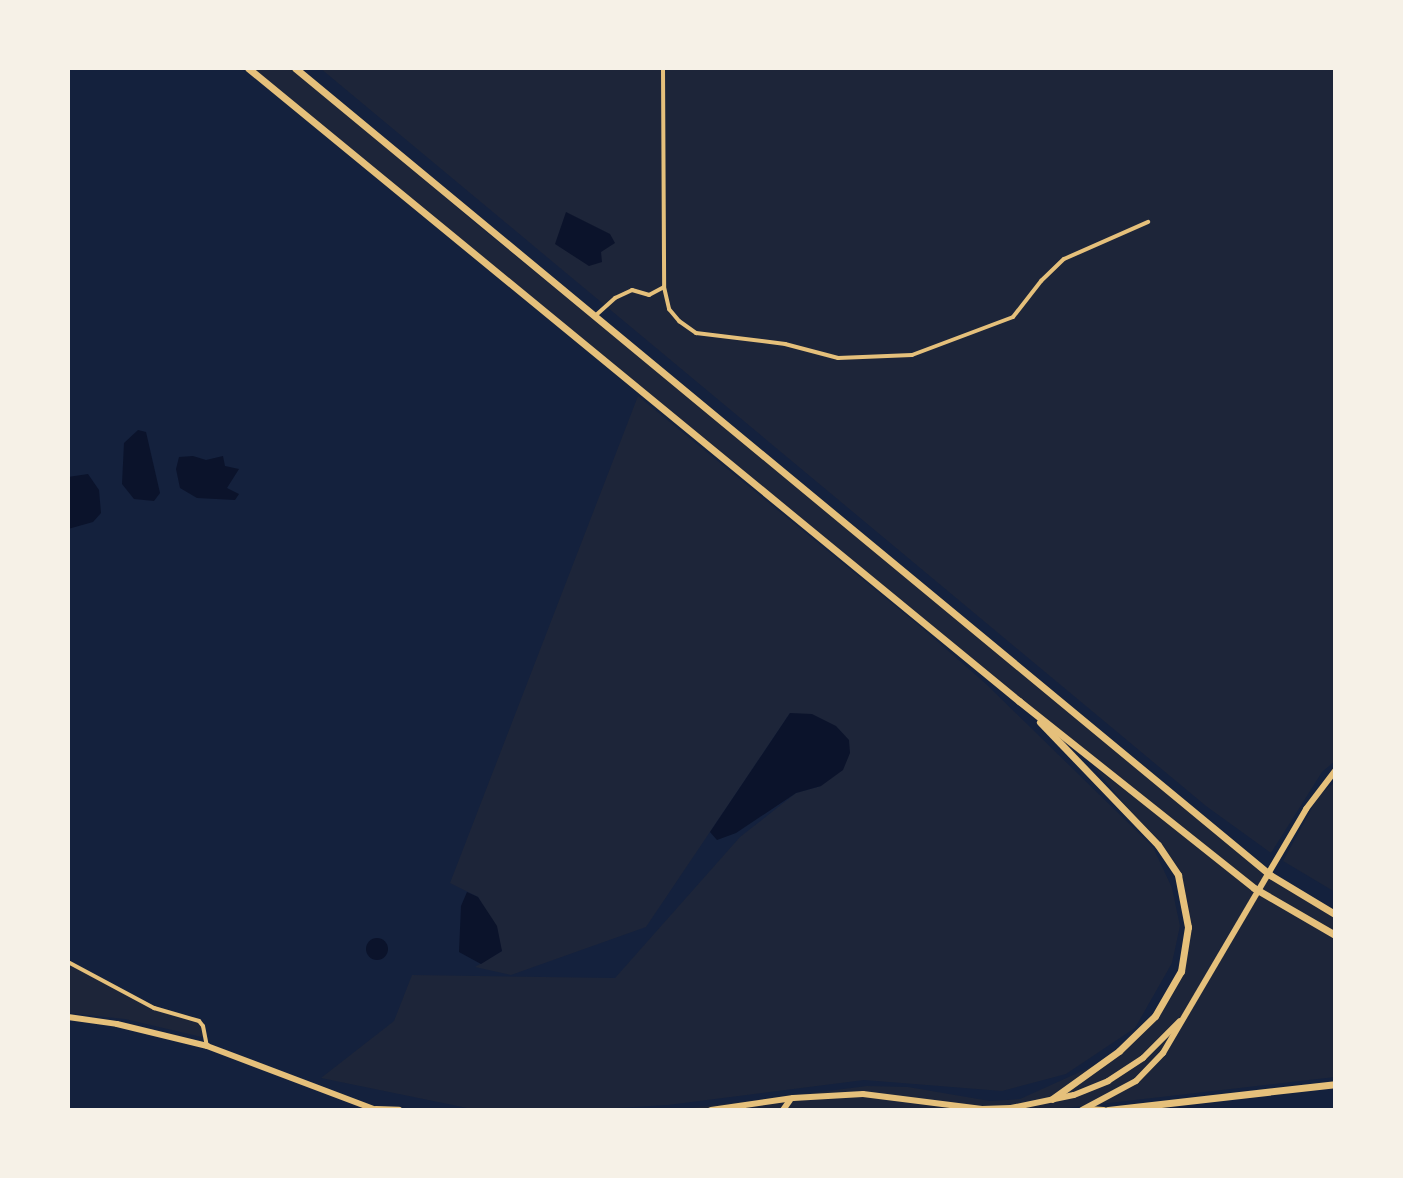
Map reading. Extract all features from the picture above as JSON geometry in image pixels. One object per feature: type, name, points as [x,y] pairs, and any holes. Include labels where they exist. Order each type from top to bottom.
[{"type":"highway","points":[[248,68],[1019,701],[1254,888],[1335,935]]},
{"type":"highway","points":[[295,68],[1270,875],[1335,914]]},
{"type":"highway","points":[[1019,701],[1158,845],[1178,875],[1187,918],[1181,971],[1155,1016],[1119,1051],[1052,1099]]},
{"type":"highway","points":[[1084,1109],[1105,1110],[1335,1084]]},
{"type":"main road","points":[[1084,1109],[1136,1081],[1163,1053],[1317,790],[1335,771]]},
{"type":"main road","points":[[68,1017],[117,1024],[207,1046],[376,1110],[399,1110]]},
{"type":"main road","points":[[711,1110],[793,1098],[885,1095],[982,1109],[1011,1108],[1091,1089],[1125,1071],[1180,1021]]},
{"type":"main road","points":[[783,1110],[793,1098]]},
{"type":"street","points":[[663,68],[664,287],[669,309],[696,333],[785,344],[838,358],[905,356],[1007,321],[1018,313],[1041,281],[1064,259],[1148,222]]},
{"type":"street","points":[[595,316],[615,298],[632,290],[649,295],[664,287]]},
{"type":"street","points":[[68,962],[154,1008],[199,1021],[207,1046]]},
{"type":"shaded area","points":[[253,68],[293,68],[473,221],[1267,872],[1215,957],[1270,875],[1335,914],[1335,1077],[1048,1110],[675,1110],[867,1086],[908,1087],[990,1101],[1020,1099],[1102,1062],[1140,1031],[1176,986],[1189,932],[1188,902],[1178,875],[1158,845],[1093,766],[1220,862],[495,271],[435,217]]},
{"type":"shaded area","points":[[320,68],[1335,68],[1335,761],[1322,772],[1271,853],[1206,806]]},
{"type":"shaded area","points":[[566,212],[610,234],[615,243],[601,252],[602,262],[589,266],[555,244]]},
{"type":"shaded area","points":[[638,396],[921,627],[986,684],[1153,847],[1172,888],[1180,926],[1172,963],[1135,1028],[1066,1074],[1002,1091],[864,1080],[668,1105],[582,1110],[477,1110],[321,1078],[394,1021],[412,975],[615,978],[740,837],[796,793],[821,786],[790,713],[646,927],[511,975],[475,967],[502,951],[478,897],[450,883]]},
{"type":"shaded area","points":[[138,430],[146,432],[160,493],[154,501],[134,499],[122,484],[124,443]]},
{"type":"shaded area","points":[[193,456],[206,460],[223,456],[225,466],[239,469],[227,488],[239,494],[235,500],[197,498],[180,488],[176,469],[179,457]]},
{"type":"shaded area","points":[[88,474],[99,490],[101,513],[93,522],[68,529],[68,477]]},
{"type":"shaded area","points":[[790,713],[812,714],[836,726],[849,740],[850,753],[843,770],[821,786],[796,793],[736,833],[717,840],[710,832]]},
{"type":"shaded area","points":[[1335,782],[1335,892],[1283,861],[1319,795]]},
{"type":"shaded area","points":[[467,892],[478,897],[497,926],[502,951],[481,964],[459,952],[461,906]]},
{"type":"shaded area","points":[[377,938],[385,941],[388,949],[385,957],[377,960],[369,957],[366,949],[369,941]]},
{"type":"shaded area","points":[[68,962],[140,1001],[188,1016],[203,1026],[206,1038],[125,1019],[68,1013]]}]
